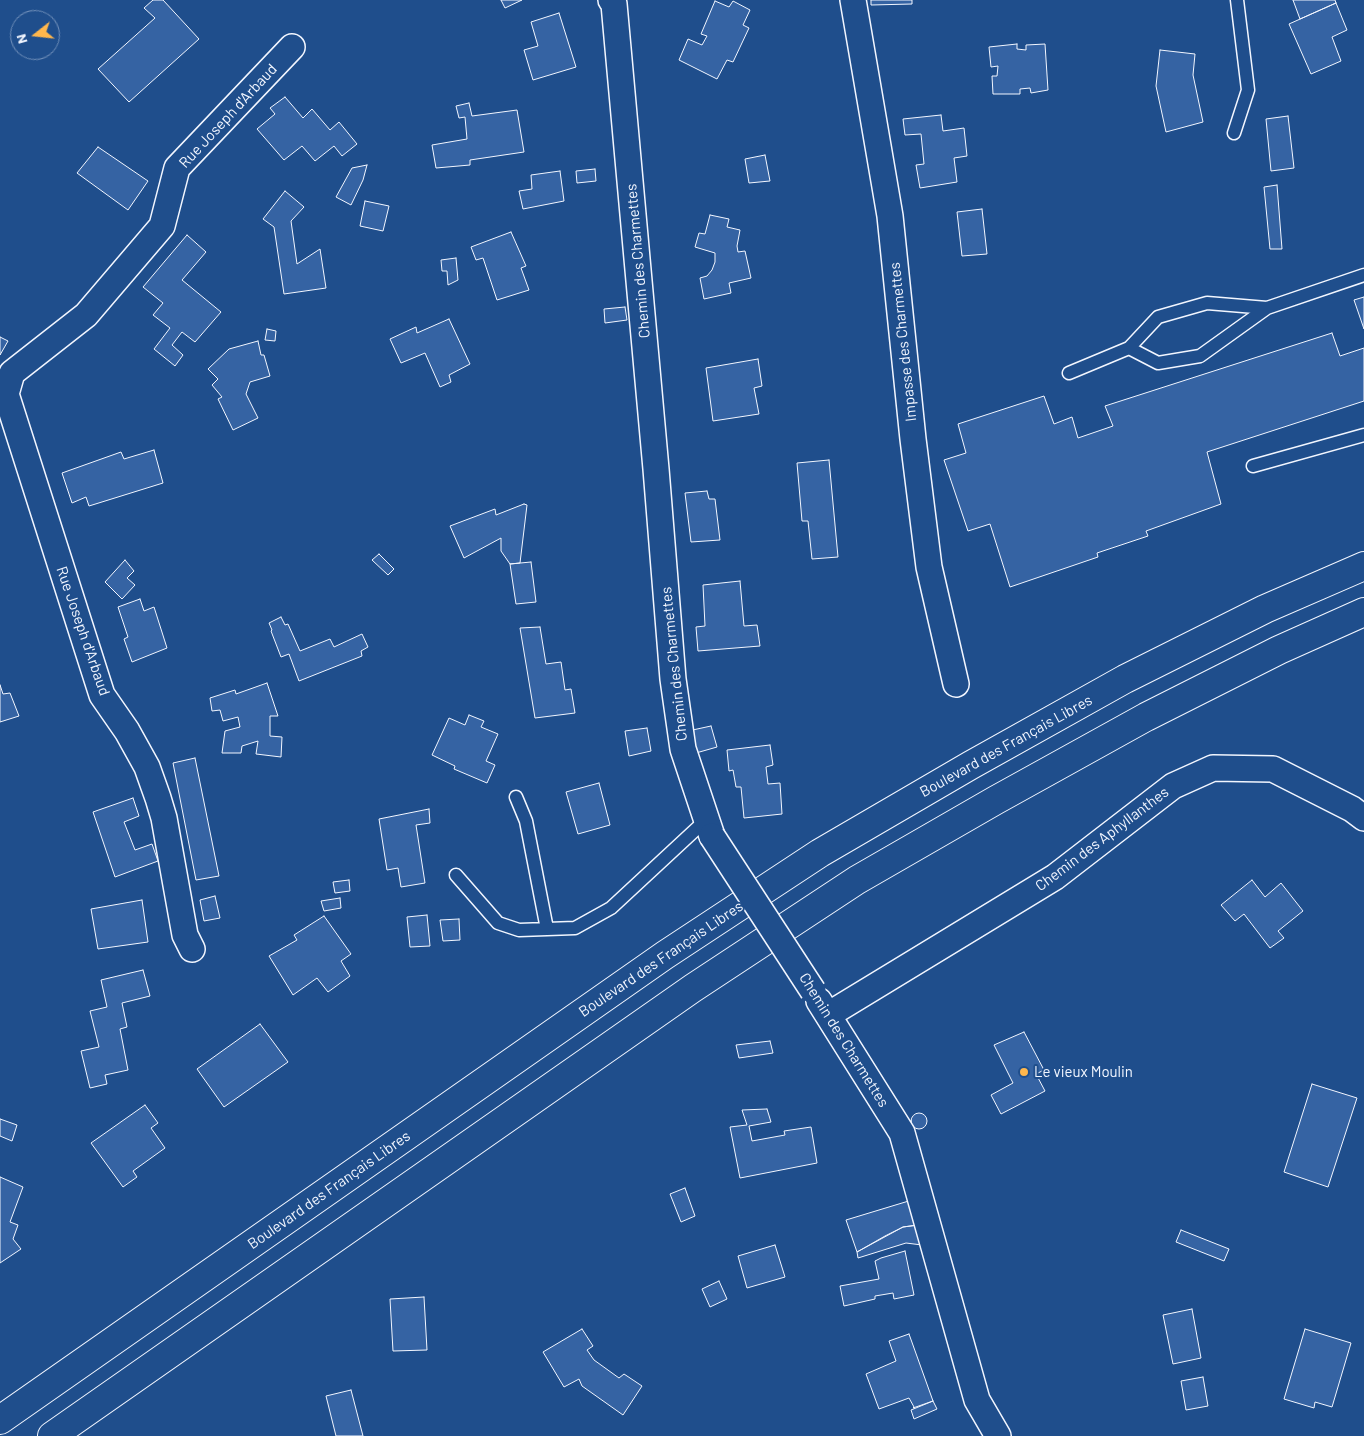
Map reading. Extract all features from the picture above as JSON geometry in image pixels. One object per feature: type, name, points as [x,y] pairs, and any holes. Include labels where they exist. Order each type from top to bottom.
[{"type":"main road","name":"Boulevard des Français Libres","points":[[0,1420],[665,955],[820,853],[1125,679],[1265,610],[1364,566]]},
{"type":"main road","points":[[52,1436],[692,988],[857,880],[1146,717],[1279,650],[1364,612]]},
{"type":"street","name":"Impasse des Charmettes","points":[[853,0],[890,216],[928,567],[956,684]]},
{"type":"street","name":"Chemin des Charmettes","points":[[617,1],[673,679],[683,749],[710,828],[902,1134],[977,1400],[998,1436]]},
{"type":"street","name":"Rue Joseph d'Arbaud","points":[[192,949],[185,935],[164,818],[158,798],[147,767],[127,731],[102,695],[3,392],[12,374],[86,315],[162,226],[178,168],[292,47]]},
{"type":"street","name":"Chemin des Aphyllanthes","points":[[828,1015],[1055,877],[1173,786],[1213,768],[1273,769],[1352,809],[1364,818]]},
{"type":"lane","points":[[1234,133],[1248,90],[1237,0]]},
{"type":"lane","points":[[1129,348],[1158,363],[1200,356],[1267,308],[1364,275]]},
{"type":"lane","points":[[1069,372],[1129,348],[1158,317],[1207,303],[1267,308]]},
{"type":"lane","points":[[1253,466],[1364,435]]},
{"type":"lane","points":[[516,797],[526,821],[547,929]]},
{"type":"lane","points":[[456,874],[498,923],[519,930],[575,928],[611,908],[710,828]]},
{"type":"building","points":[[153,0],[163,0],[199,39],[129,102],[98,69],[155,18],[144,8]]},
{"type":"building","points":[[501,0],[522,0],[505,8]]},
{"type":"building","points":[[871,0],[912,0],[912,4],[871,5]]},
{"type":"building","points":[[1293,0],[1335,0],[1336,3],[1300,19]]},
{"type":"building","points":[[715,1],[729,7],[733,1],[750,10],[743,25],[749,28],[733,62],[727,60],[717,79],[679,60],[688,39],[702,45],[707,36],[701,34]]},
{"type":"building","points":[[1336,3],[1347,30],[1332,37],[1341,61],[1311,74],[1289,24]]},
{"type":"building","points":[[559,13],[576,67],[533,80],[524,50],[538,46],[531,22]]},
{"type":"building","points":[[1017,44],[1017,49],[1026,50],[1026,45],[1045,44],[1048,90],[1031,93],[1030,88],[1020,89],[1020,94],[993,94],[992,76],[997,76],[998,66],[991,67],[989,47]]},
{"type":"building","points":[[1160,50],[1195,54],[1193,75],[1203,122],[1166,132],[1156,86]]},
{"type":"building","points":[[285,97],[303,118],[312,109],[330,130],[339,122],[357,144],[342,156],[334,146],[315,161],[302,146],[284,160],[257,129],[275,114],[270,108]]},
{"type":"building","points":[[469,103],[472,116],[517,110],[524,152],[470,160],[470,165],[436,168],[432,145],[467,139],[465,117],[459,118],[456,106]]},
{"type":"building","points":[[941,115],[943,131],[964,128],[967,156],[954,158],[957,182],[920,188],[916,165],[924,164],[921,134],[905,135],[903,119]]},
{"type":"building","points":[[1288,116],[1294,168],[1271,171],[1266,119]]},
{"type":"building","points":[[98,147],[148,181],[128,210],[77,173]]},
{"type":"building","points":[[765,155],[770,181],[749,183],[745,159]]},
{"type":"building","points":[[367,165],[363,180],[351,205],[336,197],[352,168]]},
{"type":"building","points":[[595,169],[596,181],[577,183],[576,171]]},
{"type":"building","points":[[560,171],[564,201],[523,209],[519,191],[532,189],[531,175]]},
{"type":"building","points":[[1277,185],[1282,249],[1270,249],[1264,187]]},
{"type":"building","points":[[285,191],[304,207],[291,221],[297,264],[320,249],[326,288],[284,294],[274,227],[263,219]]},
{"type":"building","points":[[365,201],[389,206],[383,231],[360,226]]},
{"type":"building","points":[[982,209],[987,254],[962,256],[957,212]]},
{"type":"building","points":[[710,215],[729,219],[727,227],[740,230],[737,246],[738,252],[745,251],[751,278],[729,283],[731,293],[704,299],[700,278],[707,276],[712,270],[715,262],[715,253],[695,247],[699,233],[705,234]]},
{"type":"building","points":[[511,232],[526,266],[521,268],[529,290],[497,300],[483,258],[476,260],[471,247]]},
{"type":"building","points":[[187,235],[206,252],[182,280],[221,312],[195,342],[182,332],[172,345],[183,355],[175,366],[154,349],[170,328],[153,315],[163,303],[143,287]]},
{"type":"building","points":[[456,258],[458,280],[448,285],[447,271],[442,271],[441,260]]},
{"type":"building","points":[[1364,297],[1364,329],[1354,300]]},
{"type":"building","points":[[625,307],[627,320],[605,323],[604,309]]},
{"type":"building","points":[[449,319],[470,364],[449,375],[451,382],[440,387],[425,353],[401,363],[390,339],[416,327],[417,333]]},
{"type":"building","points":[[267,329],[276,331],[275,341],[265,340]]},
{"type":"building","points":[[1332,333],[1340,356],[1364,348],[1364,401],[1207,452],[1221,504],[1146,531],[1148,536],[1097,553],[1098,557],[1010,587],[990,524],[968,531],[944,460],[966,453],[958,424],[1044,396],[1054,424],[1072,417],[1078,438],[1113,426],[1105,406]]},
{"type":"building","points":[[0,337],[8,341],[0,355]]},
{"type":"building","points":[[258,341],[261,355],[264,355],[270,376],[250,382],[246,394],[258,418],[233,430],[218,399],[222,397],[212,385],[218,379],[208,369],[229,349]]},
{"type":"building","points":[[758,359],[762,386],[754,388],[759,414],[713,421],[706,368]]},
{"type":"building","points":[[154,450],[163,483],[89,506],[86,497],[72,503],[62,473],[121,452],[124,459]]},
{"type":"building","points":[[829,460],[838,557],[812,559],[808,521],[802,521],[797,463]]},
{"type":"building","points":[[707,491],[709,499],[715,499],[720,540],[691,542],[685,493]]},
{"type":"building","points":[[524,504],[527,505],[520,563],[510,564],[501,551],[501,538],[464,558],[450,526],[495,509],[496,515]]},
{"type":"building","points":[[379,554],[394,569],[388,575],[372,560]]},
{"type":"building","points":[[125,560],[134,571],[127,578],[135,585],[122,599],[105,582]]},
{"type":"building","points":[[531,562],[536,602],[516,604],[510,564]]},
{"type":"building","points":[[740,581],[744,626],[757,625],[760,646],[698,651],[696,627],[705,626],[703,585]]},
{"type":"building","points":[[140,599],[144,611],[154,607],[167,648],[132,662],[124,639],[128,637],[118,607]]},
{"type":"building","points":[[281,617],[285,625],[288,624],[300,651],[330,639],[334,647],[362,634],[368,647],[361,651],[362,656],[299,681],[289,654],[281,657],[271,631],[269,623]]},
{"type":"building","points":[[540,627],[546,664],[561,662],[565,690],[571,689],[575,713],[535,718],[520,628]]},
{"type":"building","points":[[267,683],[278,716],[270,716],[270,736],[282,737],[281,757],[256,754],[258,741],[242,746],[241,753],[222,753],[225,731],[240,727],[238,717],[223,721],[220,710],[212,711],[210,698],[235,690],[236,694]]},
{"type":"building","points":[[0,685],[3,694],[10,693],[19,716],[0,722]]},
{"type":"building","points":[[469,715],[484,721],[481,727],[498,734],[486,761],[495,765],[487,783],[454,769],[455,766],[432,755],[449,718],[465,725]]},
{"type":"building","points":[[711,726],[717,747],[696,753],[688,731]]},
{"type":"building","points":[[647,728],[651,751],[629,756],[625,731]]},
{"type":"building","points":[[770,745],[773,765],[766,767],[768,784],[780,783],[782,814],[744,818],[741,787],[736,787],[733,770],[729,771],[727,750]]},
{"type":"building","points":[[195,758],[219,876],[196,880],[173,763]]},
{"type":"building","points":[[599,783],[610,825],[578,834],[566,792]]},
{"type":"building","points":[[133,798],[139,816],[124,822],[135,850],[152,844],[158,861],[115,877],[93,812]]},
{"type":"building","points":[[429,809],[430,823],[416,825],[425,883],[401,887],[398,868],[387,870],[379,819]]},
{"type":"building","points":[[349,880],[350,891],[335,893],[333,882]]},
{"type":"building","points":[[1252,880],[1265,897],[1281,883],[1303,911],[1278,931],[1284,938],[1270,948],[1244,914],[1235,921],[1221,905]]},
{"type":"building","points":[[215,896],[220,918],[204,921],[200,900]]},
{"type":"building","points":[[340,898],[341,908],[324,911],[321,901]]},
{"type":"building","points":[[142,900],[148,942],[98,949],[91,909]]},
{"type":"building","points":[[427,915],[430,946],[410,947],[407,917]]},
{"type":"building","points":[[324,916],[351,954],[341,961],[350,976],[328,992],[317,978],[293,995],[269,956],[297,940],[294,935]]},
{"type":"building","points":[[459,919],[460,940],[443,941],[440,920]]},
{"type":"building","points":[[143,970],[150,996],[122,1003],[127,1027],[120,1029],[128,1070],[105,1075],[107,1084],[90,1088],[81,1051],[99,1047],[90,1011],[107,1007],[101,980]]},
{"type":"building","points":[[260,1024],[288,1062],[224,1107],[197,1069]]},
{"type":"building","name":"Le vieux Moulin","points":[[1024,1032],[1044,1070],[1036,1074],[1045,1091],[1001,1114],[991,1095],[1013,1083],[994,1045]]},
{"type":"building","points":[[770,1041],[773,1053],[739,1058],[736,1045]]},
{"type":"building","points":[[1312,1084],[1357,1098],[1328,1187],[1284,1172]]},
{"type":"building","points":[[145,1105],[158,1123],[151,1128],[165,1148],[133,1171],[137,1177],[123,1187],[91,1143]]},
{"type":"building","points":[[767,1109],[771,1122],[749,1126],[752,1141],[785,1135],[784,1131],[811,1127],[817,1163],[740,1178],[730,1127],[747,1125],[742,1110]]},
{"type":"building","points":[[916,1113],[922,1113],[927,1118],[925,1127],[916,1129],[911,1124],[911,1118]]},
{"type":"building","points":[[0,1119],[17,1125],[12,1141],[0,1136]]},
{"type":"building","points":[[0,1177],[23,1187],[10,1222],[18,1225],[13,1239],[21,1249],[0,1263]]},
{"type":"building","points":[[685,1188],[695,1216],[681,1222],[670,1194]]},
{"type":"building","points":[[912,1200],[918,1225],[903,1227],[857,1252],[846,1220]]},
{"type":"building","points":[[918,1225],[922,1245],[906,1243],[858,1258],[857,1252],[885,1236],[903,1227]]},
{"type":"building","points":[[1181,1230],[1229,1249],[1224,1261],[1176,1242]]},
{"type":"building","points":[[775,1245],[785,1277],[747,1288],[738,1256]]},
{"type":"building","points":[[905,1251],[914,1295],[894,1299],[893,1293],[875,1296],[875,1299],[844,1306],[840,1286],[879,1279],[875,1261]]},
{"type":"building","points":[[719,1281],[727,1299],[710,1307],[702,1289]]},
{"type":"building","points":[[424,1297],[427,1350],[393,1351],[390,1299]]},
{"type":"building","points":[[1192,1309],[1201,1358],[1173,1364],[1163,1315]]},
{"type":"building","points":[[582,1329],[593,1346],[587,1350],[594,1360],[619,1378],[624,1374],[642,1386],[623,1415],[582,1386],[579,1379],[564,1387],[543,1352]]},
{"type":"building","points":[[1305,1329],[1351,1343],[1332,1407],[1315,1402],[1314,1408],[1284,1399]]},
{"type":"building","points":[[909,1334],[933,1401],[913,1408],[909,1398],[879,1409],[866,1374],[896,1361],[889,1341]]},
{"type":"building","points":[[1203,1377],[1208,1406],[1186,1410],[1181,1381]]},
{"type":"building","points":[[351,1390],[363,1436],[336,1436],[326,1396]]},
{"type":"building","points":[[933,1401],[937,1409],[914,1419],[911,1410]]},
{"type":"place","name":"Le vieux Moulin","points":[[1024,1072]]}]
